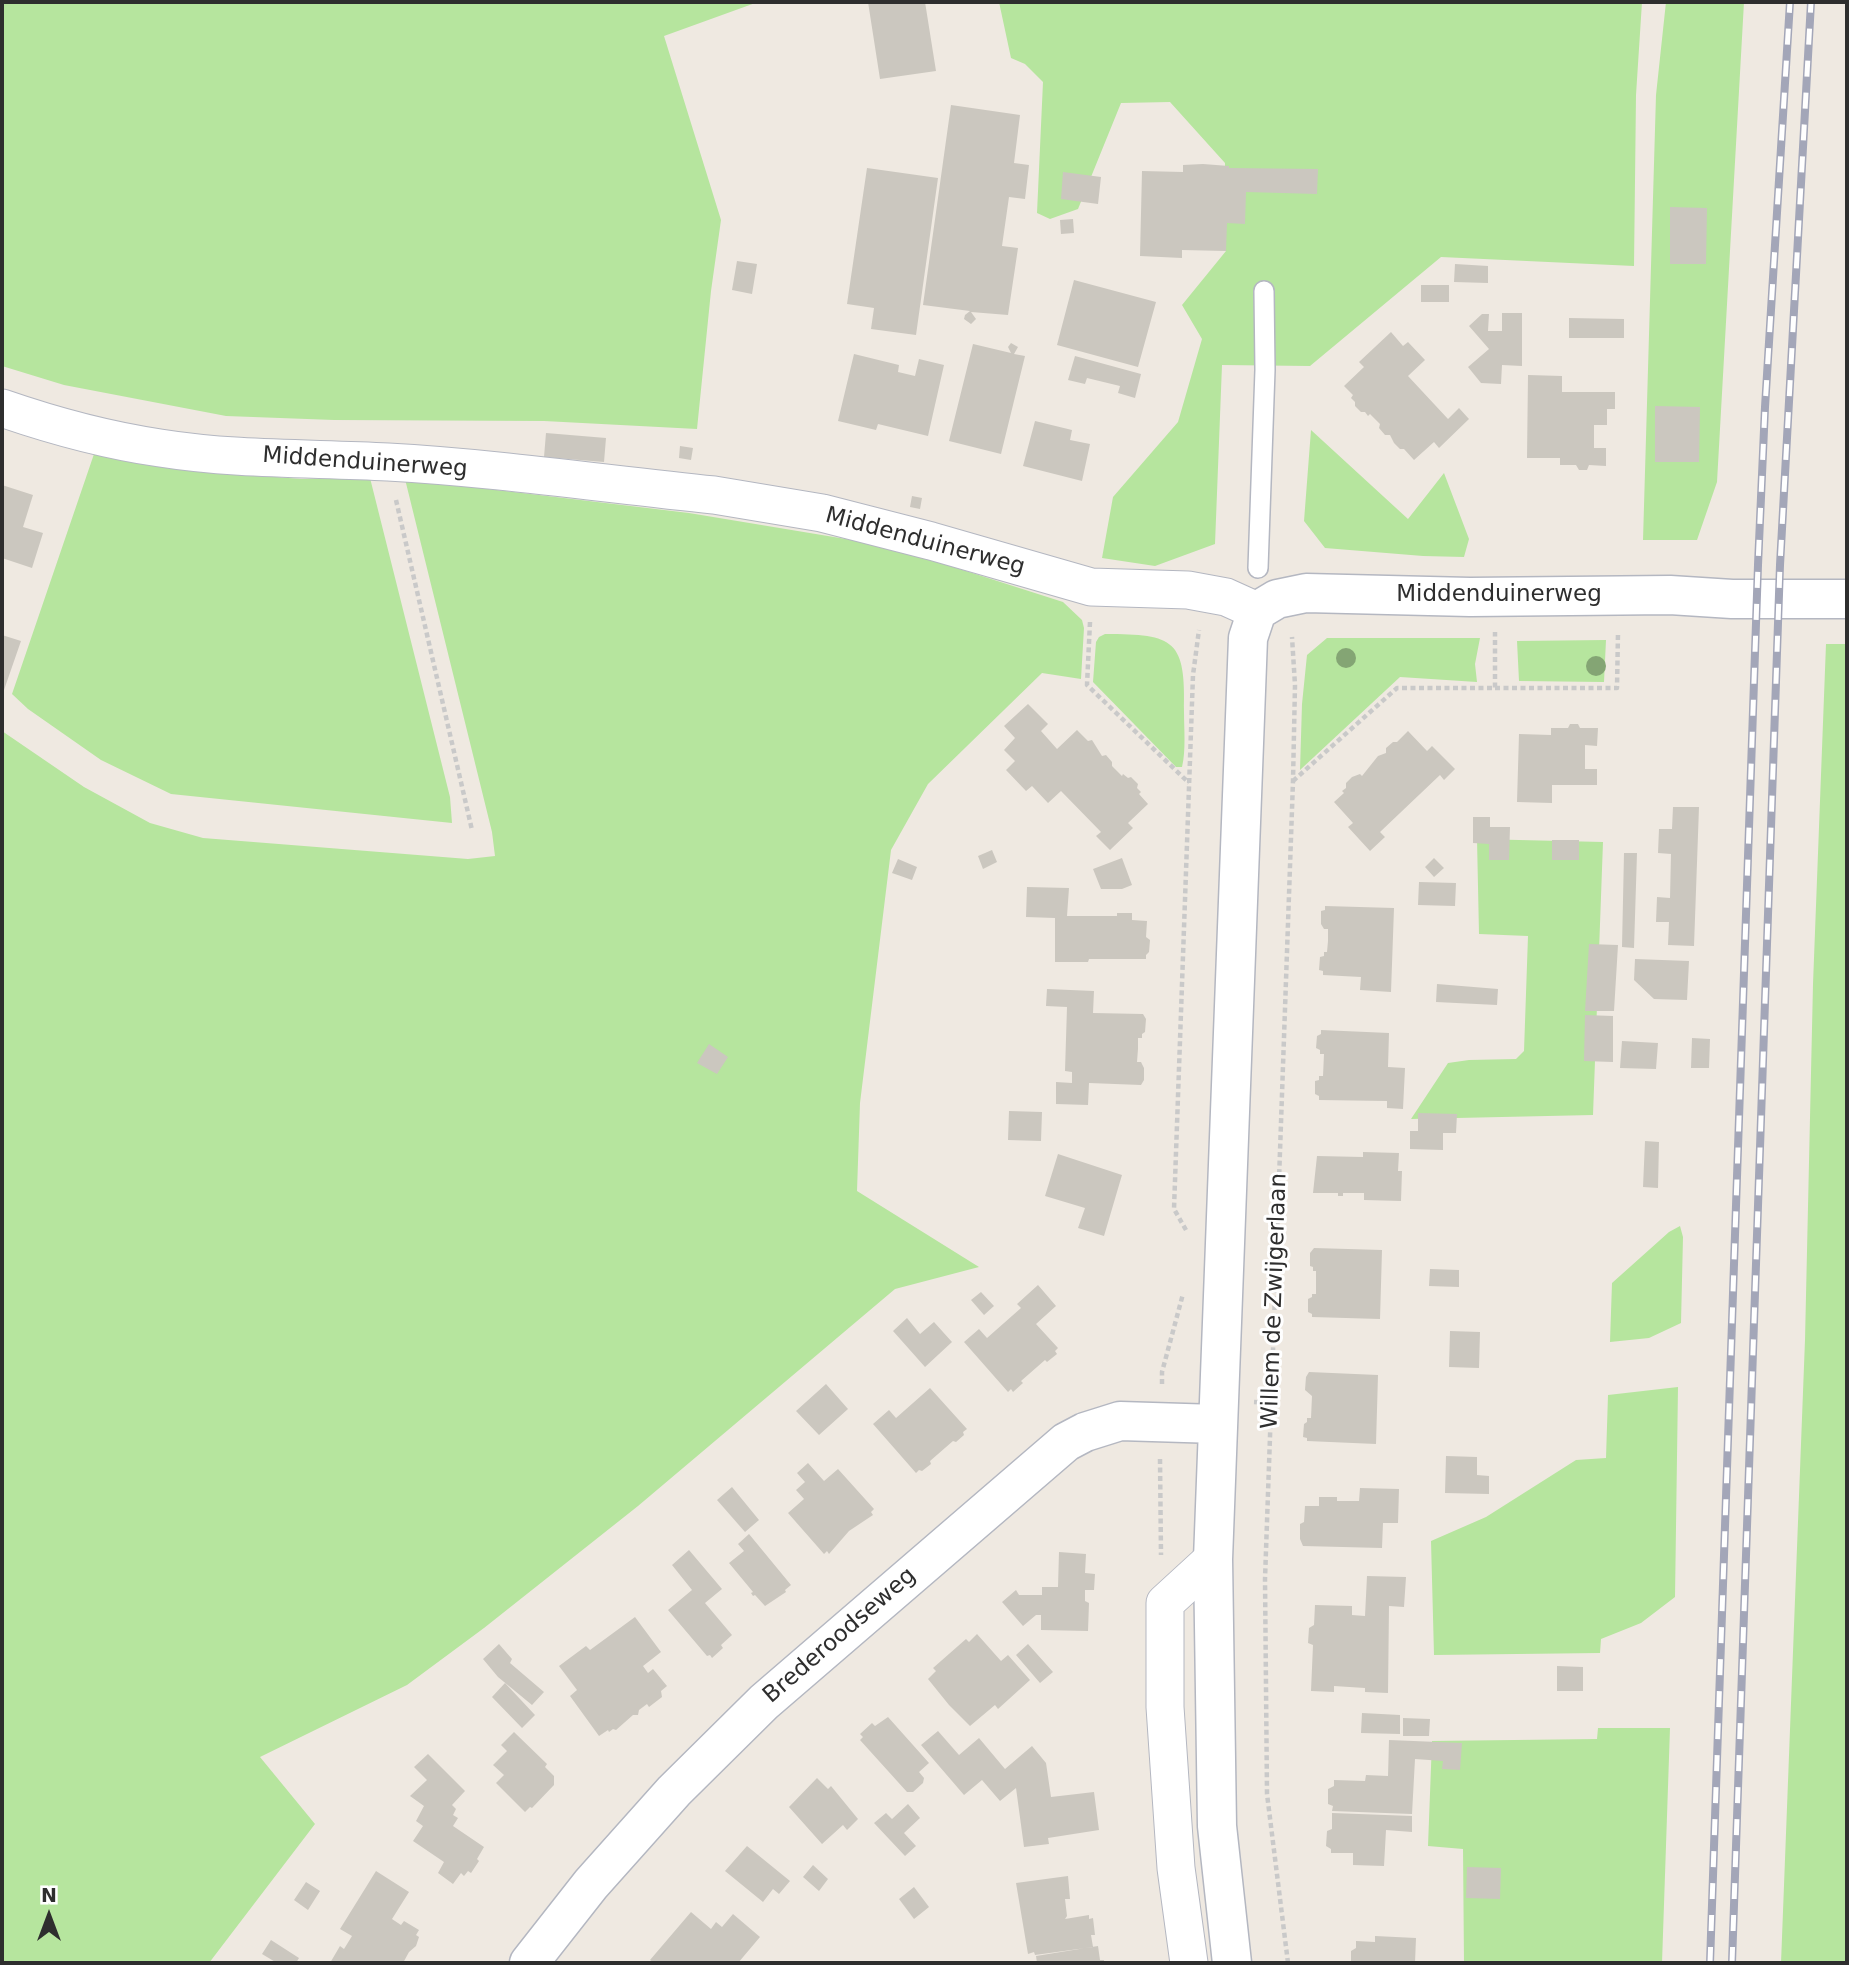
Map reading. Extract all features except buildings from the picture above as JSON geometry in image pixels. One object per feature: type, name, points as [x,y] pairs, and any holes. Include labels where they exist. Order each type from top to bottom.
[{"type":"street","name":"Middenduinerweg","points":[[2,408],[101,438],[162,449],[306,460],[389,462],[714,495],[822,513],[1091,587],[1188,590],[1241,604],[1306,593],[1470,597],[1670,595],[1732,599],[1847,599]]},
{"type":"street","points":[[1232,1963],[1217,1826],[1213,1559],[1248,652],[1241,604]]},
{"type":"street","name":"Brederoodseweg","points":[[528,1963],[591,1884],[674,1791],[764,1702],[1066,1442],[1085,1432],[1121,1421],[1217,1424]]},
{"type":"street","points":[[1189,1963],[1175,1868],[1165,1707],[1165,1603],[1213,1559]]},
{"type":"lane","points":[[1258,568],[1265,370],[1264,291]]},
{"type":"path","points":[[389,462],[472,830]]},
{"type":"path","points":[[1091,587],[1087,685],[1189,783]]},
{"type":"path","points":[[1187,1232],[1174,1209],[1193,676],[1198,632],[1241,604]]},
{"type":"path","points":[[1495,622],[1495,688]]},
{"type":"path","points":[[1293,782],[1397,688],[1617,688],[1618,623]]},
{"type":"path","name":"Willem de Zwijgerlaan","points":[[1288,1963],[1267,1794],[1265,1579],[1293,782],[1295,685],[1292,637]]},
{"type":"green space","points":[[2,2],[758,2],[664,36],[721,220],[697,429],[544,421],[334,420],[226,416],[64,385],[2,366]]},
{"type":"green space","points":[[999,2],[1642,2],[1636,95],[1634,266],[1441,257],[1310,366],[1222,365],[1215,544],[1155,566],[1102,558],[1113,497],[1178,422],[1202,339],[1182,305],[1226,251],[1225,163],[1170,102],[1121,103],[1078,209],[1050,219],[1037,213],[1043,82],[1025,64],[1011,58]]},
{"type":"green space","points":[[1666,2],[1744,2],[1717,482],[1697,540],[1643,540],[1656,95]]},
{"type":"green space","points":[[1311,430],[1408,519],[1444,473],[1469,539],[1464,557],[1325,548],[1304,521]]},
{"type":"green space","points":[[94,454],[226,473],[301,479],[370,478],[450,797],[452,823],[171,794],[101,760],[28,709],[12,694]]},
{"type":"green space","points":[[405,479],[689,513],[858,541],[913,554],[1063,602],[1082,620],[1084,628],[1081,679],[1042,673],[928,784],[891,850],[860,1103],[857,1191],[979,1267],[895,1289],[638,1506],[484,1628],[407,1685],[260,1757],[315,1824],[209,1963],[2,1963],[2,731],[84,787],[150,823],[203,838],[468,859],[495,856],[492,832]]},
{"type":"green space","points":[[1105,634],[1129,634],[1161,640],[1172,646],[1178,656],[1184,688],[1182,767],[1176,767],[1093,682],[1096,642]]},
{"type":"green space","points":[[1327,638],[1480,638],[1475,664],[1477,682],[1400,677],[1300,770],[1307,655]]},
{"type":"green space","points":[[1606,640],[1604,682],[1519,681],[1517,641]]},
{"type":"green space","points":[[1826,644],[1847,644],[1847,1963],[1781,1963],[1805,1340],[1813,984]]},
{"type":"green space","points":[[1477,839],[1603,842],[1593,1115],[1411,1119],[1448,1063],[1516,1059],[1524,1051],[1528,936],[1479,934]]},
{"type":"green space","points":[[1680,1226],[1683,1237],[1681,1323],[1649,1338],[1610,1342],[1612,1283],[1669,1232]]},
{"type":"green space","points":[[1678,1387],[1675,1597],[1641,1623],[1601,1639],[1600,1653],[1434,1655],[1431,1541],[1486,1517],[1576,1460],[1606,1458],[1608,1395]]},
{"type":"green space","points":[[1598,1728],[1670,1728],[1662,1963],[1464,1963],[1463,1849],[1428,1846],[1432,1741],[1597,1739]]},
{"type":"railway","points":[[1710,1963],[1758,565],[1790,2]]},
{"type":"railway","points":[[1732,1963],[1780,565],[1811,2]]}]
